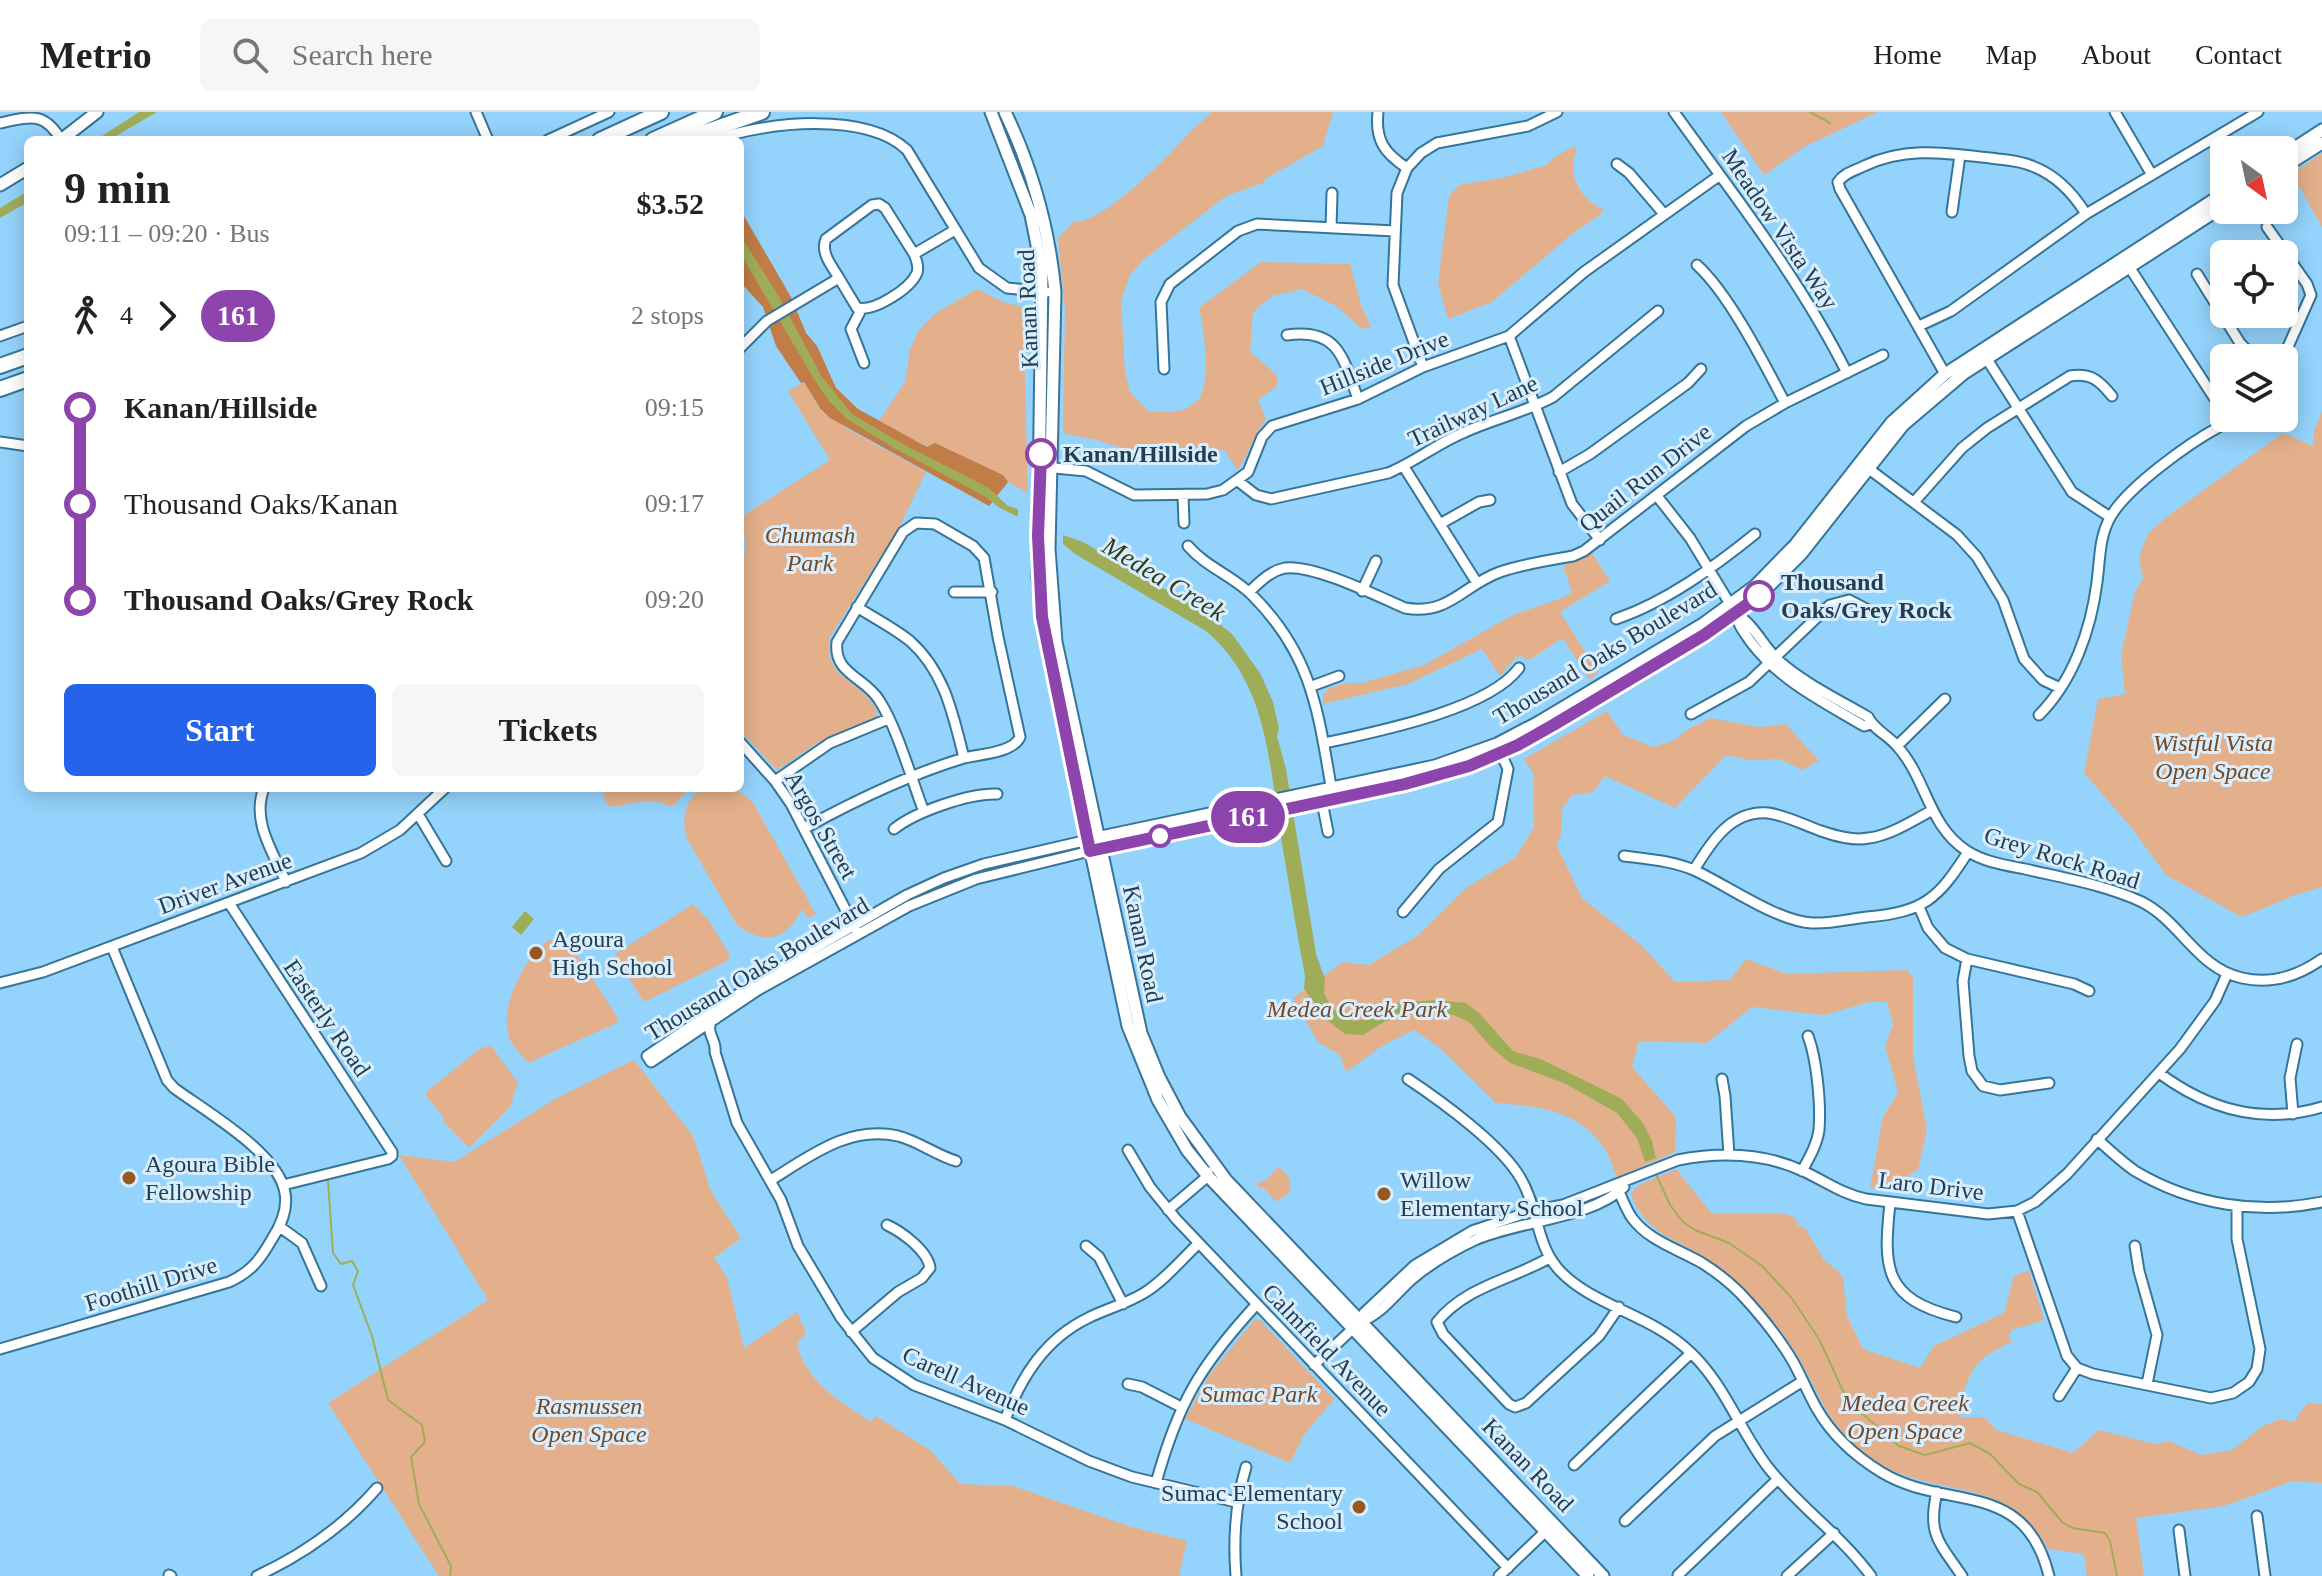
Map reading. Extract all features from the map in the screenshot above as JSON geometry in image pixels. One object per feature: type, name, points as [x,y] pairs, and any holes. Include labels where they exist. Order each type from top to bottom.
[{"type":"highway","points":[[687,136],[715,112]]},
{"type":"highway","points":[[667,136],[762,112]]},
{"type":"highway","points":[[609,136],[655,115]]},
{"type":"highway","points":[[0,366],[24,357]]},
{"type":"highway","points":[[0,389],[24,380]]},
{"type":"main road","points":[[66,136],[97,112]]},
{"type":"main road","name":"Kanan Road","points":[[991,112],[1031,215],[1049,292]]},
{"type":"main road","name":"Kanan Road","points":[[1005,112],[1020,143],[1043,211],[1052,258],[1045,468],[1052,616],[1116,979],[1138,1054],[1171,1125],[1208,1176],[1550,1527],[1603,1576]]},
{"type":"main road","points":[[2298,146],[2322,130]]},
{"type":"main road","points":[[2298,158],[2322,143]]},
{"type":"main road","points":[[0,185],[24,170]]},
{"type":"main road","name":"Thousand Oaks Boulevard","points":[[1863,465],[1919,410],[1984,355],[2210,203]]},
{"type":"main road","name":"Thousand Oaks Boulevard","points":[[2126,262],[2210,214]]},
{"type":"main road","name":"Thousand Oaks Boulevard","points":[[1094,845],[1329,797],[1499,748],[1569,716],[1767,589],[1801,554],[1892,422],[1945,374],[1984,355]]},
{"type":"main road","name":"Kanan Road","points":[[1094,845],[1141,1033],[1179,1117],[1211,1162],[1356,1325]]},
{"type":"main road","name":"Kanan Road","points":[[1550,1527],[1588,1576]]},
{"type":"street","points":[[476,112],[486,136]]},
{"type":"street","points":[[557,136],[609,112]]},
{"type":"street","points":[[1378,112],[1379,139],[1385,151],[1407,168]]},
{"type":"street","points":[[1423,367],[1393,285],[1397,193],[1407,168],[1421,153],[1437,143],[1528,126],[1557,112]]},
{"type":"street","name":"Meadow Vista Way","points":[[1674,112],[1788,271],[1847,373]]},
{"type":"street","points":[[2115,112],[2152,175]]},
{"type":"street","points":[[1919,326],[1951,311],[2086,214],[2241,116],[2258,112]]},
{"type":"street","points":[[0,123],[36,115],[46,117],[57,128],[60,136]]},
{"type":"street","points":[[728,136],[800,120],[847,119],[873,124],[904,145],[979,268],[1007,288],[1049,292]]},
{"type":"street","points":[[1945,374],[1838,182],[1843,175],[1894,154],[1926,151],[2033,166],[2066,188],[2086,214]]},
{"type":"street","points":[[1952,212],[1960,155]]},
{"type":"street","points":[[1617,164],[1629,173],[1664,214]]},
{"type":"street","name":"Hillside Drive","points":[[1238,481],[1248,472],[1262,437],[1272,426],[1358,399],[1423,367],[1509,336],[1584,272],[1720,175]]},
{"type":"street","points":[[1331,228],[1332,193]]},
{"type":"street","points":[[861,310],[839,278],[823,246],[826,239],[872,205],[879,204],[885,208],[914,254],[918,271],[885,302],[861,310],[851,329],[864,363]]},
{"type":"street","points":[[1164,369],[1161,302],[1170,284],[1246,227],[1257,224],[1395,231]]},
{"type":"street","points":[[2267,227],[2307,284],[2311,295],[2289,344]]},
{"type":"street","points":[[914,254],[955,230]]},
{"type":"street","points":[[2126,262],[2210,393]]},
{"type":"street","points":[[1697,265],[1707,274],[1735,316],[1785,403]]},
{"type":"street","points":[[2197,274],[2241,344]]},
{"type":"street","points":[[744,344],[769,320],[839,278]]},
{"type":"street","name":"Trailway Lane","points":[[1238,481],[1256,495],[1271,499],[1404,467],[1468,430],[1534,407],[1566,387],[1658,311]]},
{"type":"street","points":[[0,336],[24,327]]},
{"type":"street","points":[[1287,335],[1306,332],[1325,338],[1334,345],[1342,354],[1358,399]]},
{"type":"street","points":[[1509,336],[1572,504],[1600,540]]},
{"type":"street","name":"Quail Run Drive","points":[[1249,592],[1264,577],[1283,568],[1303,568],[1405,608],[1422,611],[1446,604],[1477,583],[1501,572],[1573,556],[1600,540],[1746,426],[1785,403],[1883,355]]},
{"type":"street","points":[[1984,355],[2072,492],[2110,517]]},
{"type":"street","points":[[1559,472],[1590,454],[1688,383],[1701,369]]},
{"type":"street","points":[[1914,502],[1962,448],[1987,428],[2070,376],[2086,374],[2095,377],[2112,396]]},
{"type":"street","points":[[2039,715],[2060,688],[2078,654],[2092,614],[2101,542],[2110,517],[2143,481],[2212,432]]},
{"type":"street","points":[[0,442],[24,445]]},
{"type":"street","points":[[1863,465],[1957,535],[1977,557],[2003,600],[2024,659],[2043,680],[2060,688]]},
{"type":"street","points":[[1404,467],[1477,583]]},
{"type":"street","points":[[1045,468],[1086,471],[1134,495],[1215,492],[1238,481]]},
{"type":"street","points":[[1183,495],[1184,523]]},
{"type":"street","name":"Grey Rock Road","points":[[1657,496],[1690,538],[1738,623],[1772,661],[1868,717],[1871,724],[1897,746],[1917,774],[1931,811],[1948,835],[1968,852],[1991,862],[2113,890],[2145,904],[2175,928],[2202,959],[2227,974],[2247,980],[2284,979],[2302,973],[2322,959]]},
{"type":"street","points":[[1440,524],[1479,502],[1490,500]]},
{"type":"street","points":[[805,828],[910,776],[1018,743],[1020,737],[998,637],[988,566],[980,552],[935,524],[916,523],[903,532],[837,642],[835,653],[845,671],[869,687],[880,700],[888,719],[910,776],[924,812]]},
{"type":"street","points":[[1616,619],[1667,595],[1726,558],[1755,534]]},
{"type":"street","points":[[1188,546],[1197,556],[1249,592],[1287,638],[1312,686],[1325,743],[1328,832]]},
{"type":"street","points":[[1362,591],[1376,561]]},
{"type":"street","points":[[954,592],[992,592]]},
{"type":"street","points":[[1691,714],[1741,688],[1830,605],[1849,600],[1878,615]]},
{"type":"street","points":[[857,607],[907,639],[928,661],[948,699],[964,758]]},
{"type":"street","points":[[1325,743],[1440,714],[1512,677],[1519,668]]},
{"type":"street","points":[[1312,686],[1339,676]]},
{"type":"street","points":[[1897,746],[1945,699]]},
{"type":"street","points":[[775,781],[822,747],[888,719]]},
{"type":"street","name":"Argos Street","points":[[744,746],[775,781],[805,828],[856,930]]},
{"type":"street","points":[[1403,912],[1439,869],[1498,822],[1508,769],[1499,748]]},
{"type":"street","points":[[263,792],[258,811],[260,823],[286,882]]},
{"type":"street","name":"Driver Avenue","points":[[0,983],[43,972],[361,853],[400,830],[441,792]]},
{"type":"street","points":[[894,829],[924,812],[979,795],[997,794]]},
{"type":"street","points":[[1694,870],[1731,822],[1750,814],[1770,813],[1842,837],[1869,838],[1896,829],[1931,811]]},
{"type":"street","points":[[418,814],[446,861]]},
{"type":"street","name":"Thousand Oaks Boulevard","points":[[856,930],[712,1022],[698,1026],[647,1056],[651,1062],[698,1026],[759,980],[856,930],[938,892],[1094,845]]},
{"type":"street","points":[[1624,856],[1657,860],[1694,870],[1786,916],[1811,923],[1890,915],[1919,907],[1939,893],[1968,852]]},
{"type":"street","name":"Easterly Road","points":[[229,903],[392,1152],[392,1156],[283,1185]]},
{"type":"street","points":[[1919,907],[1928,928],[1945,948],[1967,959],[2074,984],[2089,991]]},
{"type":"street","points":[[112,947],[167,1080],[254,1147],[271,1164],[283,1185]]},
{"type":"street","points":[[1967,959],[1963,981],[1964,1007],[1972,1071],[1983,1086],[2000,1090],[2049,1083]]},
{"type":"street","name":"Laro Drive","points":[[1314,1365],[1406,1273],[1460,1237],[1483,1227],[1534,1216],[1567,1214],[1667,1164],[1698,1156],[1756,1157],[1802,1171],[1849,1195],[1890,1203],[1988,1214],[2017,1211],[2052,1188],[2159,1073],[2199,1025],[2215,1001],[2227,974]]},
{"type":"street","name":"Carell Avenue","points":[[712,1022],[709,1030],[715,1052]]},
{"type":"street","name":"Carell Avenue","points":[[698,1026],[715,1052],[737,1123],[781,1200],[798,1246],[851,1332],[873,1358],[914,1385],[1005,1420],[1089,1461],[1156,1483],[1236,1502]]},
{"type":"street","points":[[1802,1171],[1813,1152],[1819,1130],[1815,1056],[1808,1036]]},
{"type":"street","points":[[2293,1114],[2290,1078],[2297,1044]]},
{"type":"street","points":[[2159,1073],[2184,1092],[2214,1106],[2262,1115],[2293,1114],[2322,1107]]},
{"type":"street","points":[[1408,1079],[1432,1095],[1504,1157],[1522,1180],[1541,1243],[1560,1271],[1580,1288],[1657,1325],[1691,1353],[1709,1373],[1778,1479],[1834,1533],[1871,1576]]},
{"type":"street","points":[[1722,1079],[1729,1155]]},
{"type":"street","points":[[771,1180],[831,1144],[869,1133],[900,1136],[937,1156],[956,1161]]},
{"type":"street","points":[[2097,1139],[2135,1171],[2188,1195],[2237,1208],[2301,1206],[2322,1202]]},
{"type":"street","name":"Calmfield Avenue","points":[[1128,1150],[1150,1187],[1198,1244],[1508,1568]]},
{"type":"street","points":[[1168,1210],[1208,1176],[1211,1162]]},
{"type":"street","name":"Foothill Drive","points":[[0,1349],[229,1282],[247,1274],[280,1227],[286,1206],[283,1185]]},
{"type":"street","points":[[1618,1188],[1632,1217],[1654,1239],[1705,1264],[1738,1291],[1778,1339],[1826,1424],[1861,1459],[1884,1474],[1937,1492],[1984,1501],[2004,1510],[2034,1538],[2049,1576]]},
{"type":"street","points":[[1890,1203],[1885,1253],[1896,1285],[1914,1302],[1931,1311],[1956,1317]]},
{"type":"street","points":[[2017,1211],[2067,1356],[2077,1368],[2211,1398],[2233,1393],[2249,1382],[2257,1369],[2260,1349],[2237,1239],[2237,1208]]},
{"type":"street","name":"Laro Drive","points":[[1356,1325],[1370,1319],[1425,1269],[1487,1235],[1534,1216]]},
{"type":"street","points":[[851,1332],[898,1292],[922,1278],[930,1268],[929,1260],[899,1230],[887,1225]]},
{"type":"street","points":[[280,1227],[302,1243],[321,1286]]},
{"type":"street","name":"Laro Drive","points":[[1425,1269],[1430,1260],[1459,1243],[1460,1237]]},
{"type":"street","points":[[1005,1420],[1029,1369],[1048,1346],[1070,1328],[1123,1304],[1159,1282],[1198,1244]]},
{"type":"street","points":[[1086,1246],[1099,1257],[1123,1304]]},
{"type":"street","points":[[2135,1246],[2157,1335],[2147,1384]]},
{"type":"street","points":[[1549,1258],[1482,1287],[1451,1308],[1437,1322],[1443,1334],[1509,1404],[1520,1407],[1599,1336],[1619,1307]]},
{"type":"street","points":[[1156,1483],[1181,1407],[1204,1367],[1256,1305]]},
{"type":"street","points":[[1574,1465],[1691,1353]]},
{"type":"street","points":[[2059,1396],[2077,1368]]},
{"type":"street","points":[[1625,1521],[1709,1441],[1803,1381]]},
{"type":"street","points":[[1128,1384],[1142,1387],[1181,1407]]},
{"type":"street","points":[[1236,1576],[1236,1502],[1246,1467]]},
{"type":"street","points":[[1678,1575],[1778,1479]]},
{"type":"street","points":[[257,1576],[312,1545],[363,1504],[377,1488]]},
{"type":"street","points":[[1937,1492],[1931,1516],[1933,1528],[1962,1576]]},
{"type":"street","points":[[2257,1516],[2265,1576]]},
{"type":"street","points":[[1499,1576],[1550,1527]]},
{"type":"street","points":[[2179,1530],[2185,1576]]},
{"type":"street","points":[[1787,1576],[1834,1533]]},
{"type":"green space","points":[[1211,112],[1333,112],[1323,146],[1263,183],[1226,196],[1143,260],[1130,275],[1121,301],[1125,373],[1130,392],[1149,412],[1181,410],[1197,401],[1202,394],[1206,370],[1199,308],[1261,262],[1350,264],[1361,305],[1371,327],[1362,329],[1336,306],[1302,289],[1272,296],[1253,312],[1250,352],[1277,375],[1277,386],[1258,400],[1266,419],[1238,470],[1224,450],[1141,454],[1063,433],[1065,309],[1058,239],[1073,222],[1102,212],[1135,187]]},
{"type":"green space","points":[[1721,112],[1878,112],[1804,147],[1764,175]]},
{"type":"green space","points":[[1574,146],[1577,150],[1573,168],[1577,185],[1588,199],[1603,209],[1601,214],[1572,234],[1492,302],[1448,319],[1438,283],[1449,196],[1459,185],[1506,177],[1547,165]]},
{"type":"green space","points":[[2322,153],[2322,227],[2298,185],[2298,169]]},
{"type":"green space","points":[[977,289],[1003,302],[1023,307],[1028,493],[1008,482],[1003,475],[935,443],[928,447],[879,421],[905,382],[910,349],[919,330],[936,313]]},
{"type":"green space","name":"Chumash Park","points":[[804,382],[820,408],[847,429],[926,472],[900,526],[830,637],[832,664],[873,704],[878,716],[817,743],[777,770],[744,734],[744,515],[830,460],[788,391]]},
{"type":"green space","name":"Wistful Vista Open Space","points":[[2322,411],[2322,887],[2242,917],[2166,875],[2131,827],[2084,773],[2098,699],[2125,694],[2121,655],[2135,592],[2143,578],[2139,557],[2148,533],[2283,433],[2313,446],[2314,431]]},
{"type":"green space","points":[[1592,553],[1610,581],[1560,612],[1598,672],[1589,680],[1563,638],[1529,660],[1521,656],[1515,658],[1500,676],[1482,649],[1408,684],[1323,704],[1323,694],[1329,688],[1362,683],[1424,665],[1513,615],[1562,598],[1572,592],[1563,566]]},
{"type":"green space","name":"Medea Creek Park","points":[[1607,711],[1623,735],[1653,747],[1675,740],[1688,729],[1711,718],[1759,727],[1786,724],[1819,761],[1802,770],[1780,759],[1750,760],[1726,755],[1675,808],[1605,776],[1593,792],[1572,795],[1562,809],[1561,835],[1556,844],[1582,898],[1641,945],[1675,982],[1730,980],[1746,959],[1787,974],[1907,970],[1913,978],[1913,1056],[1927,1130],[1918,1170],[1887,1187],[1870,1188],[1883,1117],[1898,1092],[1885,1046],[1893,1024],[1887,1002],[1869,1002],[1824,1015],[1752,1007],[1707,1043],[1639,1041],[1632,1067],[1676,1117],[1675,1152],[1617,1178],[1606,1151],[1582,1125],[1556,1112],[1496,1103],[1440,1048],[1414,1030],[1382,1046],[1346,1072],[1340,1055],[1318,1042],[1293,998],[1343,962],[1369,965],[1417,936],[1465,889],[1516,857],[1534,827],[1533,772],[1524,759]]},
{"type":"green space","points":[[603,792],[686,792],[672,807],[641,801],[611,807],[605,801]]},
{"type":"green space","points":[[698,792],[740,792],[752,801],[816,914],[808,918],[802,909],[789,928],[774,936],[757,936],[737,925],[687,839],[684,824],[686,809]]},
{"type":"green space","points":[[693,904],[710,922],[730,956],[727,961],[644,1002],[615,957],[617,953]]},
{"type":"green space","points":[[549,940],[570,944],[618,1018],[617,1023],[528,1063],[509,1037],[508,1012],[523,970]]},
{"type":"green space","points":[[491,1046],[518,1083],[510,1107],[469,1148],[443,1121],[444,1118],[426,1096],[427,1091],[481,1048]]},
{"type":"green space","name":"Rasmussen Open Space","points":[[634,1060],[693,1136],[711,1191],[741,1238],[714,1258],[727,1278],[744,1348],[797,1312],[806,1333],[797,1343],[801,1357],[816,1380],[847,1406],[871,1422],[876,1416],[931,1451],[960,1484],[1013,1486],[1128,1526],[1187,1541],[1179,1576],[439,1576],[328,1403],[488,1300],[399,1155],[455,1162],[555,1099]]},
{"type":"green space","points":[[1278,1167],[1287,1175],[1290,1184],[1289,1193],[1276,1202],[1263,1187],[1258,1187],[1258,1182],[1265,1181]]},
{"type":"green space","name":"Medea Creek Open Space","points":[[1676,1169],[1712,1214],[1782,1213],[1796,1218],[1797,1225],[1805,1228],[1824,1260],[1843,1278],[1847,1316],[1863,1349],[1920,1368],[1934,1346],[2004,1313],[2014,1276],[2029,1270],[2044,1320],[2012,1330],[2008,1336],[2012,1342],[1982,1359],[1964,1390],[1960,1403],[1965,1409],[1959,1417],[1984,1417],[1996,1430],[2073,1453],[2099,1430],[2155,1444],[2168,1441],[2201,1455],[2232,1450],[2263,1426],[2281,1419],[2294,1422],[2307,1403],[2322,1404],[2322,1483],[2293,1481],[2224,1506],[2136,1518],[2144,1576],[2087,1576],[2084,1554],[2048,1549],[2031,1524],[2011,1508],[1988,1497],[1890,1469],[1851,1443],[1830,1417],[1786,1339],[1760,1306],[1718,1267],[1658,1230],[1643,1216],[1631,1194],[1637,1186]]},
{"type":"green space","name":"Sumac Park","points":[[1255,1319],[1260,1320],[1334,1399],[1304,1435],[1290,1463],[1185,1419],[1210,1374]]},
{"type":"shaded area","points":[[139,112],[157,112],[116,136],[102,136]]},
{"type":"shaded area","points":[[24,193],[24,204],[0,218],[0,208]]},
{"type":"shaded area","points":[[744,216],[791,297],[806,333],[817,346],[836,388],[858,409],[927,447],[935,443],[1003,475],[1008,482],[989,506],[830,418],[776,346],[763,307],[744,286]]},
{"type":"shaded area","points":[[744,241],[778,295],[822,377],[852,414],[989,488],[1008,506],[1018,509],[1018,517],[847,419],[828,400],[744,260]]},
{"type":"shaded area","points":[[1063,535],[1083,542],[1206,613],[1232,634],[1260,673],[1273,702],[1279,728],[1277,736],[1286,769],[1316,954],[1325,979],[1324,993],[1330,1005],[1340,1015],[1353,1021],[1369,1019],[1382,1008],[1396,1003],[1435,1000],[1466,1003],[1513,1051],[1543,1060],[1622,1099],[1643,1123],[1656,1158],[1645,1162],[1637,1138],[1617,1113],[1566,1084],[1510,1063],[1469,1022],[1454,1015],[1416,1010],[1384,1022],[1363,1035],[1345,1034],[1328,1021],[1304,989],[1305,976],[1268,754],[1254,700],[1242,675],[1227,652],[1206,631],[1075,554],[1063,544]]},
{"type":"shaded area","points":[[525,911],[534,919],[521,935],[512,927]]},
{"type":"pier","points":[[657,112],[686,112],[696,136],[666,136]]},
{"type":"waterway","points":[[1810,112],[1830,123]]},
{"type":"waterway","name":"Medea Creek","points":[[1655,1172],[1670,1205],[1683,1222],[1729,1243],[1762,1266],[1791,1297],[1819,1339],[1845,1395],[1899,1446],[1925,1455],[1970,1443],[1990,1454],[2019,1484],[2037,1492],[2062,1522],[2072,1528],[2105,1533],[2110,1541],[2117,1576]]},
{"type":"waterway","points":[[328,1181],[333,1253],[341,1264],[352,1261],[358,1271],[353,1285],[372,1336],[388,1400],[422,1425],[425,1442],[411,1457],[419,1504],[451,1566],[450,1576]]},
{"type":"bus line","name":"161","points":[[1041,454],[1038,578],[1042,617],[1090,851],[1405,784],[1469,766],[1518,745],[1555,724],[1704,635],[1759,596]]},
{"type":"place","name":"Kanan/Hillside","points":[[1041,454]]},
{"type":"place","name":"Thousand Oaks/Grey Rock","points":[[1759,596]]},
{"type":"place","name":"Agoura High School","points":[[536,953]]},
{"type":"place","name":"Agoura Bible Fellowship","points":[[129,1178]]},
{"type":"place","name":"Willow Elementary School","points":[[1384,1194]]},
{"type":"place","name":"Sumac Elementary School","points":[[1359,1507]]}]
